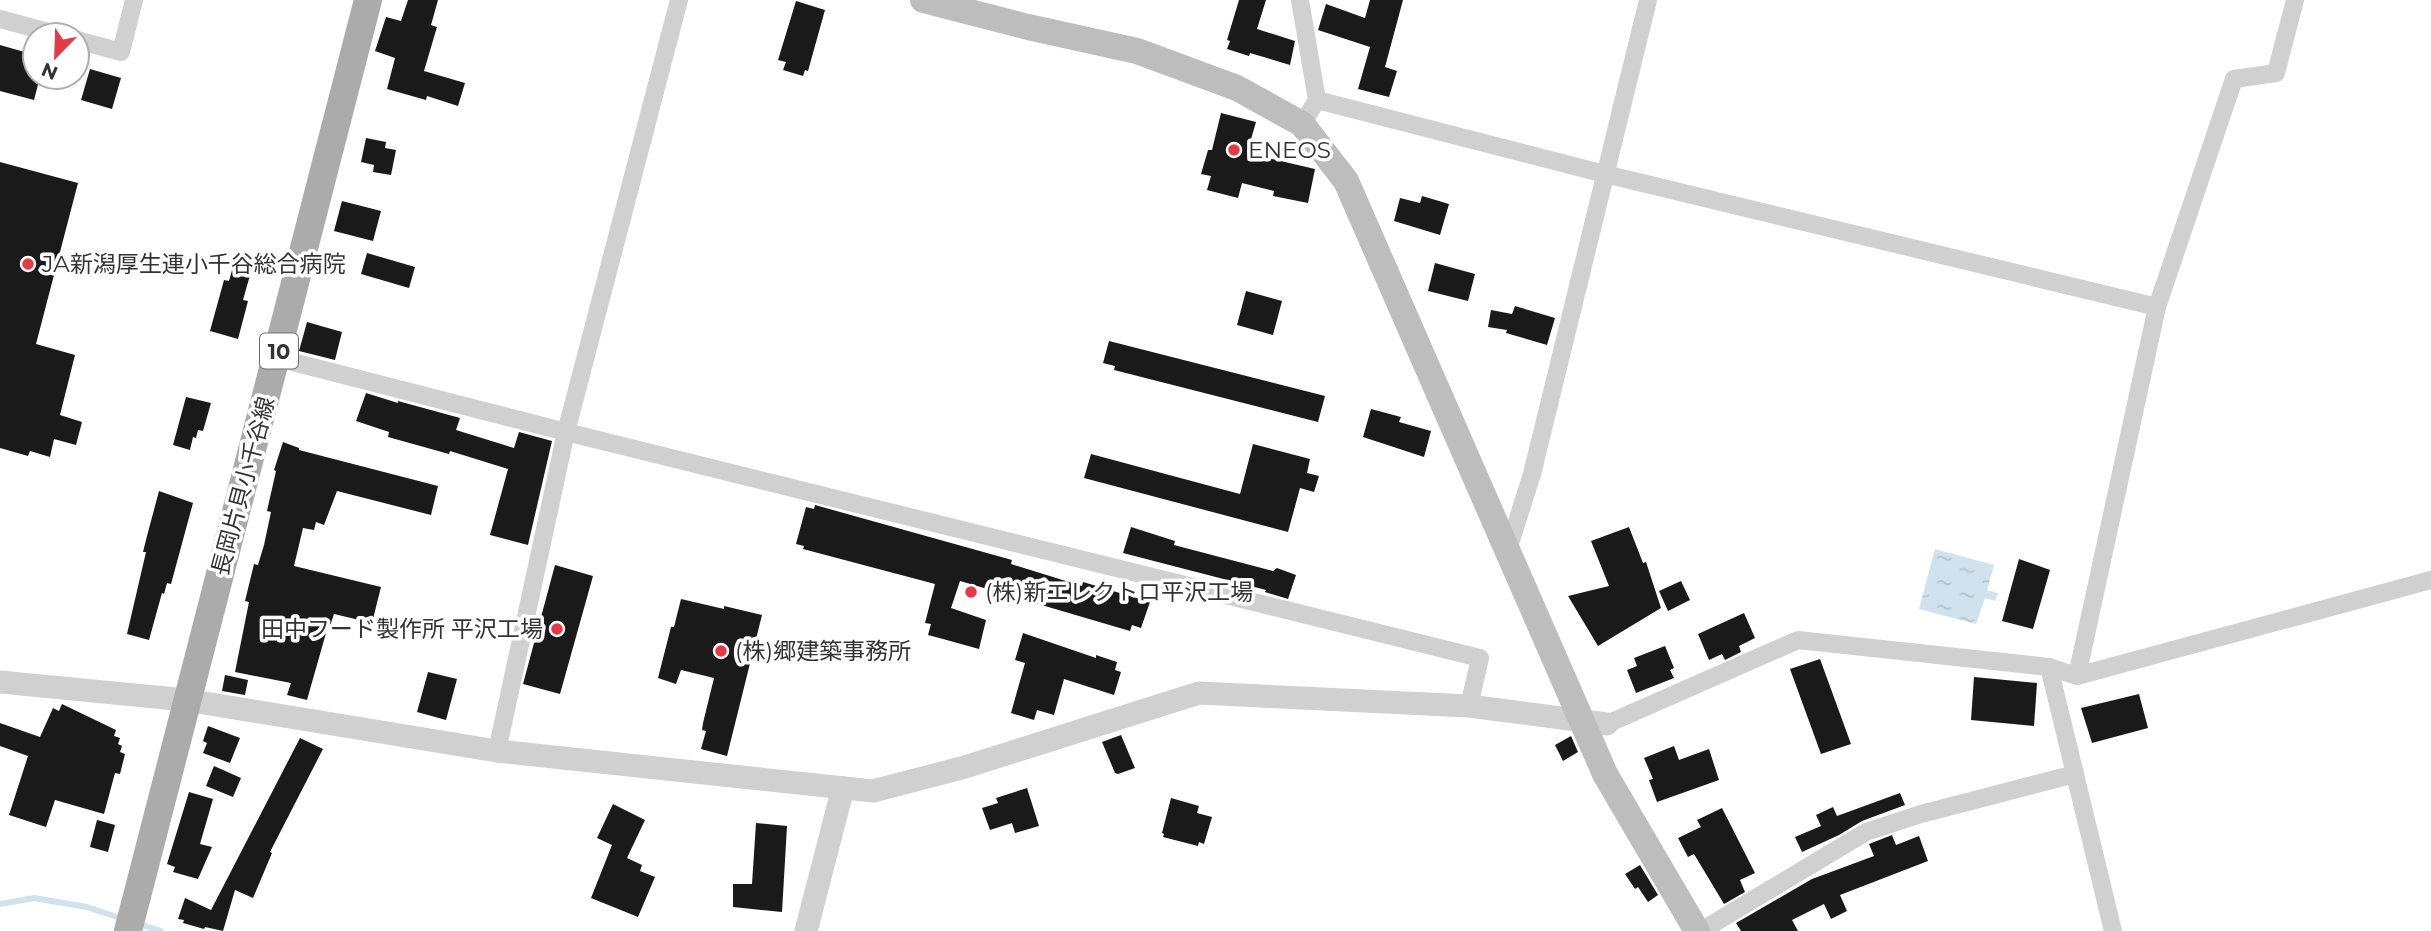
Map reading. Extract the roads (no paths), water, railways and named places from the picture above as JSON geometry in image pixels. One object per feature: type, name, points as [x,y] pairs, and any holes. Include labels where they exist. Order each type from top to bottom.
[{"type":"main road","name":"長岡片貝小千谷線","points":[[128,931],[368,0]]},
{"type":"main road","points":[[923,0],[1137,51],[1237,88],[1302,124],[1346,181],[1507,553],[1594,722],[1605,774],[1699,931]]},
{"type":"street","points":[[91,44],[121,52],[134,0]]},
{"type":"street","points":[[497,751],[566,432],[679,0]]},
{"type":"street","points":[[1300,0],[1317,100],[1302,124]]},
{"type":"street","points":[[1507,553],[1532,474],[1648,0]]},
{"type":"street","points":[[2077,676],[2157,307],[2235,79],[2276,73],[2295,0]]},
{"type":"street","points":[[0,19],[21,25]]},
{"type":"street","points":[[1317,100],[2157,307]]},
{"type":"street","points":[[277,358],[1480,659],[1469,706]]},
{"type":"street","points":[[0,682],[186,700],[497,751],[873,791],[965,767],[1199,693],[1469,706],[1594,722],[1798,640],[2049,667],[2077,676],[2431,580]]},
{"type":"street","points":[[2049,667],[2113,931]]},
{"type":"street","points":[[1699,931],[1866,832],[1921,814],[2075,774]]},
{"type":"street","points":[[806,931],[843,788]]},
{"type":"water","points":[[1935,549],[1994,565],[1987,590],[1998,593],[1995,601],[1985,598],[1976,624],[1919,609]]},
{"type":"waterway","points":[[0,904],[34,898],[87,907],[123,919]]},
{"type":"waterway","points":[[136,923],[161,931]]},
{"type":"place","name":"ENEOS","points":[[1234,150]]},
{"type":"place","name":"JA新潟厚生連小千谷総合病院","points":[[28,264]]},
{"type":"place","name":"(株)新エレクトロ平沢工場","points":[[971,592]]},
{"type":"place","name":"田中フード製作所 平沢工場","points":[[557,629]]},
{"type":"place","name":"(株)郷建築事務所","points":[[721,651]]}]
